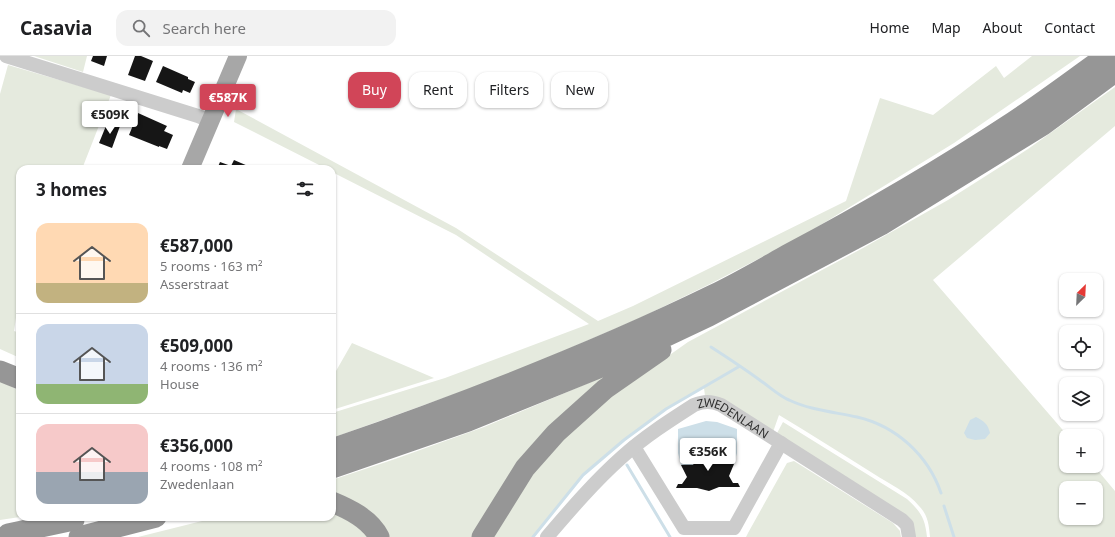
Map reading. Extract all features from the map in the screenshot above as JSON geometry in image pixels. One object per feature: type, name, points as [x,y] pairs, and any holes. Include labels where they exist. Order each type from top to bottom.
[{"type":"highway","points":[[336,449],[431,415],[532,376],[714,294],[830,232],[924,178],[1015,121],[1106,56]]},
{"type":"highway","points":[[336,467],[468,421],[601,367],[709,316],[881,224],[1043,124],[1115,72]]},
{"type":"highway","points":[[482,537],[525,468],[556,433],[605,389],[709,316]]},
{"type":"highway","points":[[0,361],[16,367]]},
{"type":"highway","points":[[0,371],[16,377]]},
{"type":"highway","points":[[336,504],[357,514],[367,522],[379,537]]},
{"type":"highway","points":[[4,535],[76,523],[103,521]]},
{"type":"main road","points":[[192,165],[238,56]]},
{"type":"main road","points":[[35,537],[41,521]]},
{"type":"main road","points":[[55,537],[76,523]]},
{"type":"street","points":[[6,56],[210,121]]},
{"type":"street","name":"ZWEDENLAAN","points":[[547,537],[591,487],[634,447],[694,405],[709,402],[720,406],[902,520],[907,525],[909,537]]},
{"type":"street","points":[[634,447],[684,528],[734,528],[780,443]]},
{"type":"shaded area","points":[[34,56],[87,56],[83,72]]},
{"type":"shaded area","points":[[1032,56],[1080,56],[954,143],[801,237],[710,284],[640,318],[505,376],[336,437],[336,412],[445,378],[589,324],[456,235],[336,174],[336,165],[319,165],[234,122],[236,109],[456,228],[598,321],[633,306],[846,201],[880,98],[933,115],[996,66],[1004,78]]},
{"type":"shaded area","points":[[8,65],[111,95],[84,165],[16,165],[16,318],[14,331],[16,332],[16,356],[0,349],[0,94]]},
{"type":"shaded area","points":[[1115,87],[1115,126],[933,280],[1062,429],[1059,429],[1059,473],[1100,473],[1115,491],[1115,537],[930,537],[926,517],[922,509],[915,501],[898,488],[779,415],[773,432],[705,396],[704,388],[685,397],[655,416],[583,474],[533,537],[491,537],[532,474],[585,415],[688,342],[863,248],[948,200],[1028,149]]},
{"type":"shaded area","points":[[352,343],[434,378],[336,409],[336,371]]},
{"type":"shaded area","points":[[631,365],[580,404],[477,537],[385,537],[336,500],[336,479],[484,427]]},
{"type":"shaded area","points":[[0,381],[16,389],[16,518],[0,520]]},
{"type":"shaded area","points":[[976,417],[983,421],[988,427],[990,433],[985,439],[975,440],[967,438],[964,433],[970,420]]},
{"type":"shaded area","points":[[706,421],[717,422],[737,429],[737,453],[734,464],[722,464],[707,440],[693,465],[681,465],[678,453],[678,429]]},
{"type":"shaded area","points":[[783,422],[907,499],[922,516],[927,537],[914,537],[776,435]]},
{"type":"shaded area","points":[[794,461],[893,523],[900,531],[901,537],[746,537],[787,463]]},
{"type":"shaded area","points":[[336,511],[348,517],[370,537],[138,537],[202,521],[336,521]]},
{"type":"building","points":[[93,56],[107,56],[104,66],[91,61]]},
{"type":"building","points":[[135,56],[141,56],[153,61],[145,81],[128,75]]},
{"type":"building","points":[[163,66],[188,77],[188,79],[195,82],[190,93],[183,90],[182,93],[156,82]]},
{"type":"building","points":[[138,113],[167,126],[164,131],[173,135],[167,149],[129,135]]},
{"type":"building","points":[[108,121],[120,126],[112,148],[99,143]]},
{"type":"building","points":[[234,160],[246,165],[232,165]]},
{"type":"building","points":[[220,162],[228,165],[219,165]]},
{"type":"building","points":[[707,439],[722,464],[734,464],[729,476],[733,483],[738,483],[740,487],[719,487],[709,491],[697,488],[676,488],[678,484],[682,484],[687,477],[681,465],[693,465]]},
{"type":"waterway","points":[[711,347],[785,398],[814,408],[871,421],[885,427],[909,444],[919,455],[928,466],[941,493]]},
{"type":"waterway","points":[[533,537],[583,475],[624,440],[666,409],[740,366]]},
{"type":"waterway","points":[[627,465],[670,537]]},
{"type":"waterway","points":[[944,506],[954,537]]}]
